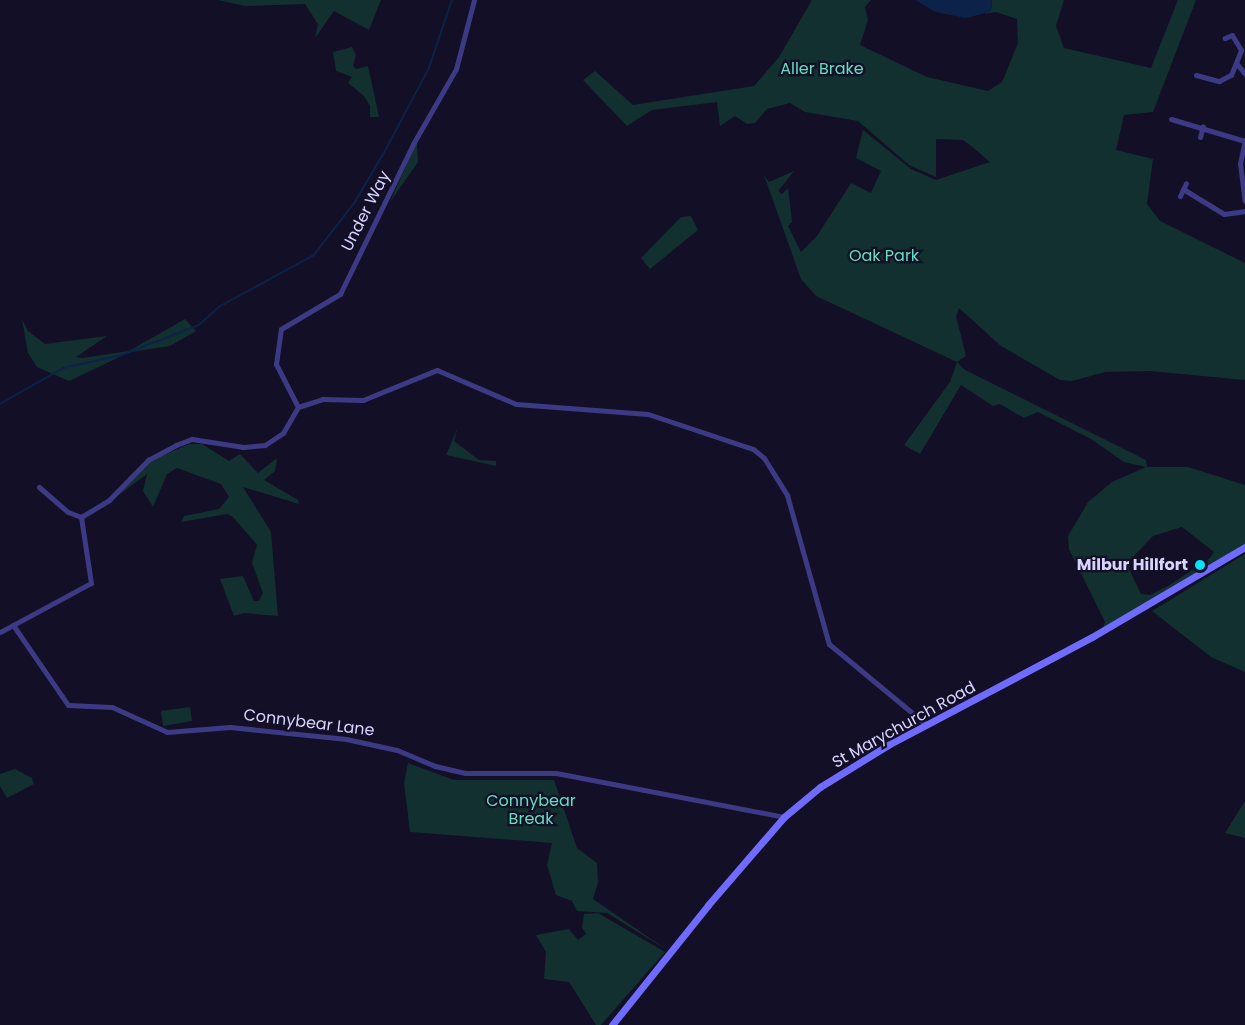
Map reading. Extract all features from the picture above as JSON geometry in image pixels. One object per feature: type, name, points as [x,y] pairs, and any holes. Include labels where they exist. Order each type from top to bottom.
[{"type":"street","name":"Under Way","points":[[298,407],[276,364],[281,329],[340,294],[413,144],[456,69],[474,0]]},
{"type":"street","points":[[1200,84],[1199,75],[1225,81],[1236,64],[1241,50],[1232,35],[1233,27]]},
{"type":"street","points":[[1225,38],[1232,35]]},
{"type":"street","points":[[1236,64],[1245,74]]},
{"type":"street","points":[[1171,119],[1203,126],[1245,140],[1240,162],[1245,201]]},
{"type":"street","points":[[1200,137],[1203,126]]},
{"type":"street","points":[[1180,196],[1185,186],[1224,214],[1245,211]]},
{"type":"street","points":[[39,487],[68,512],[81,517],[95,510],[148,460],[168,448],[192,439],[243,447],[265,445],[283,433],[298,407],[322,399],[363,400],[437,370],[516,404],[648,414],[732,440],[764,458],[788,495],[816,585],[826,640],[927,725]]},
{"type":"street","points":[[0,632],[91,583],[81,517]]},
{"type":"street","name":"St Marychurch Road","points":[[612,1025],[708,905],[784,817],[842,773],[1092,637],[1245,547]]},
{"type":"street","name":"Connybear Lane","points":[[14,625],[64,702],[112,707],[167,732],[230,727],[346,739],[397,750],[435,766],[465,773],[556,773],[784,817]]},
{"type":"green space","points":[[218,0],[381,0],[369,30],[334,11],[315,38],[318,24],[305,4],[245,6]]},
{"type":"green space","points":[[812,0],[871,0],[865,7],[868,20],[860,45],[927,77],[988,91],[1002,82],[1018,43],[1017,19],[996,12],[985,14],[991,10],[992,0],[1064,0],[1056,26],[1064,48],[1151,68],[1178,0],[1196,0],[1153,112],[1124,115],[1116,150],[1153,159],[1147,204],[1160,221],[1245,263],[1245,380],[1150,371],[1105,372],[1072,381],[1060,380],[1001,346],[959,308],[956,316],[966,356],[957,362],[816,296],[801,279],[764,175],[769,182],[794,171],[778,191],[782,194],[788,188],[792,222],[788,226],[801,252],[817,236],[851,183],[871,193],[881,171],[856,158],[863,130],[911,169],[936,180],[990,162],[970,145],[963,140],[936,139],[936,177],[909,165],[858,121],[805,112],[790,103],[767,109],[755,123],[747,124],[735,116],[720,126],[717,102],[652,110],[627,126],[583,80],[595,71],[633,105],[754,86],[779,57]]},
{"type":"green space","points":[[352,47],[356,55],[353,66],[356,69],[368,66],[379,117],[370,117],[370,106],[364,96],[348,83],[352,77],[336,71],[333,52]]},
{"type":"green space","points":[[417,142],[418,162],[390,202],[410,157]]},
{"type":"green space","points":[[691,216],[698,230],[650,269],[641,258],[681,217]]},
{"type":"green space","points":[[22,319],[28,331],[45,344],[107,336],[76,357],[82,358],[129,351],[185,319],[196,331],[170,346],[130,352],[69,381],[37,367],[28,353]]},
{"type":"green space","points":[[957,362],[965,370],[1146,460],[1147,467],[1188,467],[1245,485],[1245,545],[1103,628],[1105,622],[1069,549],[1068,536],[1088,502],[1112,482],[1146,467],[1124,462],[1091,439],[1038,412],[1024,418],[1000,404],[993,406],[961,385],[920,454],[904,445],[950,382]],"holes":[[[1182,527],[1214,552],[1210,558],[1150,595],[1141,594],[1129,569],[1131,559],[1153,536]]]},
{"type":"green space","points":[[458,427],[454,441],[479,460],[496,461],[496,466],[446,455]]},
{"type":"green space","points":[[189,444],[202,444],[229,461],[240,454],[258,473],[277,458],[275,471],[264,480],[298,500],[299,504],[243,487],[271,532],[278,616],[244,613],[234,616],[220,579],[243,576],[254,601],[259,601],[263,593],[252,563],[257,545],[233,517],[227,514],[181,522],[184,516],[219,509],[229,497],[221,484],[177,468],[167,474],[153,507],[143,491],[147,474],[112,500],[151,461]]},
{"type":"green space","points":[[1245,554],[1245,672],[1211,657],[1152,611]]},
{"type":"green space","points":[[190,707],[192,721],[163,726],[161,711]]},
{"type":"green space","name":"Connybear Break","points":[[408,763],[454,780],[554,780],[577,848],[597,863],[598,882],[593,899],[667,950],[607,913],[577,911],[572,901],[556,895],[547,865],[552,843],[410,832],[404,783]]},
{"type":"green space","points":[[15,769],[32,778],[34,784],[7,798],[0,786],[0,774]]},
{"type":"green space","points":[[1245,801],[1245,838],[1225,833]]},
{"type":"green space","points":[[598,913],[665,952],[601,1025],[596,1025],[569,982],[544,979],[546,952],[536,935],[569,929],[578,940],[586,934],[582,927],[584,914]]},
{"type":"water","points":[[915,0],[992,0],[990,12],[966,18],[935,12]]},
{"type":"waterway","points":[[0,404],[63,368],[122,355],[199,325],[219,307],[314,255],[355,202],[385,151],[429,68],[452,0]]},
{"type":"place","name":"Milbur Hillfort","points":[[1200,565]]},
{"type":"park label","name":"Aller Brake","points":[[822,69]]},
{"type":"park label","name":"Oak Park","points":[[884,256]]}]
